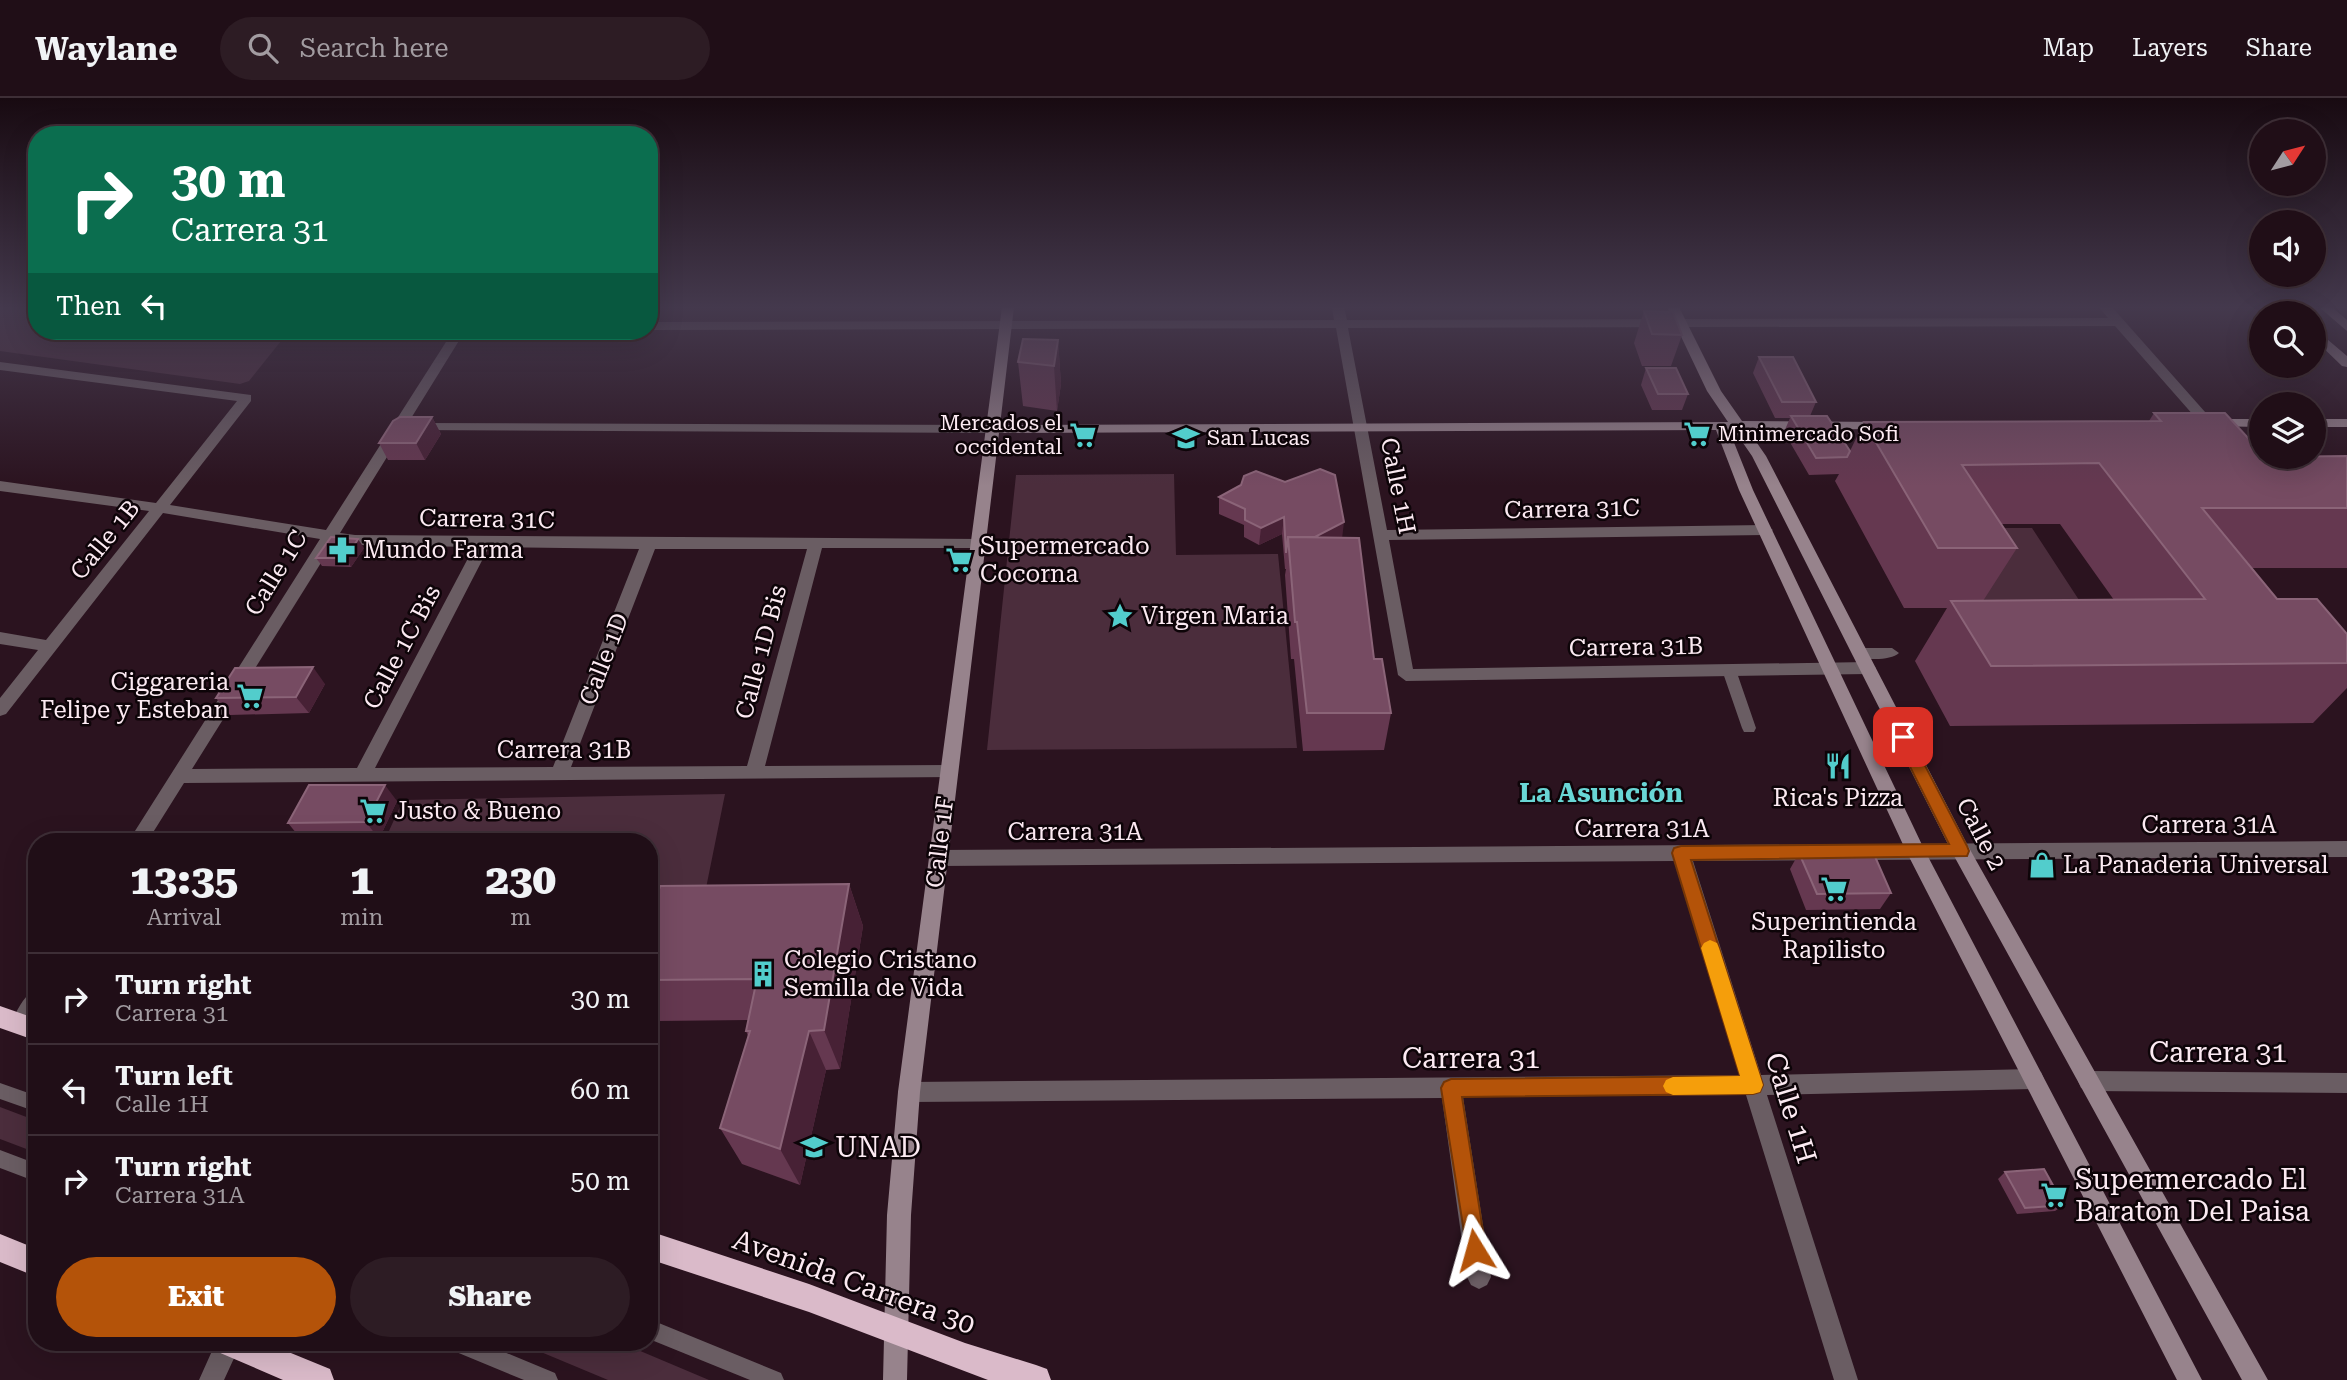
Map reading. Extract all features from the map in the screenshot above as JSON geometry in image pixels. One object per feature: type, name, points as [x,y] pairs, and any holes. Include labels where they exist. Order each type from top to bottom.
[{"type":"highway","points":[[0,1248],[28,1259]]},
{"type":"highway","name":"Avenida Carrera 30","points":[[658,1248],[809,1298],[1036,1380]]},
{"type":"highway","points":[[250,1351],[319,1380]]},
{"type":"street","name":"Calle 1B","points":[[0,710],[246,398],[6,367]]},
{"type":"street","name":"Calle 1C","points":[[143,833],[437,367]]},
{"type":"street","name":"Calle 1F","points":[[895,1380],[899,1215],[909,1092],[1000,367]]},
{"type":"street","name":"Calle 1H","points":[[1349,367],[1406,675]]},
{"type":"street","name":"Calle 2","points":[[1702,367],[1729,426],[1765,530],[1915,851],[2190,1380]]},
{"type":"street","points":[[2155,367],[2202,424],[2224,441]]},
{"type":"street","points":[[2202,424],[2249,423]]},
{"type":"street","points":[[2326,423],[2347,423]]},
{"type":"street","points":[[399,427],[992,429],[1902,425]]},
{"type":"street","name":"Calle 2","points":[[1729,426],[1759,456],[1961,851],[2256,1380]]},
{"type":"street","name":"Carrera 31C","points":[[0,486],[160,508],[355,540],[649,544],[977,543]]},
{"type":"street","name":"Carrera 31C","points":[[1380,535],[1765,530]]},
{"type":"street","name":"Calle 1C Bis","points":[[362,776],[484,542]]},
{"type":"street","name":"Calle 1D","points":[[559,774],[649,544]]},
{"type":"street","name":"Calle 1D Bis","points":[[754,773],[816,544]]},
{"type":"street","points":[[0,638],[49,646]]},
{"type":"street","name":"Carrera 31B","points":[[1406,675],[1830,669],[1864,660]]},
{"type":"street","name":"Carrera 31B","points":[[179,776],[949,772]]},
{"type":"street","name":"Carrera 31A","points":[[938,858],[2347,849]]},
{"type":"street","name":"Calle 1H","points":[[1681,853],[1846,1380]]},
{"type":"street","name":"Carrera 31","points":[[909,1092],[1753,1085],[2033,1079]]},
{"type":"street","name":"Carrera 31","points":[[2089,1082],[2347,1083]]},
{"type":"street","points":[[1451,1088],[1479,1276]]},
{"type":"street","points":[[211,1380],[224,1351]]},
{"type":"lane","points":[[1864,660],[1892,653]]},
{"type":"lane","points":[[1730,670],[1749,728]]},
{"type":"lane","points":[[0,1091],[28,1101]]},
{"type":"lane","points":[[0,1159],[28,1170]]},
{"type":"lane","points":[[658,1333],[774,1380]]},
{"type":"lane","points":[[478,1351],[548,1380]]},
{"type":"shaded area","points":[[115,367],[260,367],[249,381],[240,384]]},
{"type":"shaded area","points":[[1174,474],[1176,555],[1278,554],[1297,748],[987,750],[1016,475]]},
{"type":"shaded area","points":[[1937,528],[2032,528],[2094,623],[1992,622]]},
{"type":"shaded area","points":[[725,794],[703,903],[684,915],[658,1028],[658,833],[388,833],[403,800]]},
{"type":"shaded area","points":[[0,1107],[28,1118],[28,1150],[0,1139]]},
{"type":"shaded area","points":[[539,1351],[640,1351],[709,1380],[608,1380]]},
{"type":"building","points":[[1764,367],[1798,367],[1816,402],[1782,402]]},
{"type":"building","points":[[1646,368],[1676,368],[1688,394],[1658,394]]},
{"type":"building","points":[[2154,413],[2225,413],[2249,439],[2249,469],[2326,469],[2326,456],[2347,456],[2347,508],[2202,508],[2277,599],[2317,599],[2347,634],[2347,663],[1991,666],[1951,601],[2205,599],[2099,463],[1962,465],[2017,548],[1938,548],[1864,422],[2161,421]]},
{"type":"building","points":[[1791,416],[1827,416],[1850,451],[1847,457],[1816,458]]},
{"type":"building","points":[[400,417],[432,417],[416,443],[379,443],[393,421]]},
{"type":"building","points":[[1320,469],[1335,475],[1344,522],[1315,537],[1288,537],[1286,553],[1284,517],[1261,528],[1245,520],[1245,509],[1219,497],[1241,485],[1244,476],[1256,471],[1285,482]]},
{"type":"building","points":[[331,537],[358,539],[346,558],[316,558]]},
{"type":"building","points":[[1288,537],[1359,538],[1374,659],[1382,659],[1391,713],[1307,713],[1295,622]]},
{"type":"building","points":[[313,667],[296,697],[216,698],[235,668]]},
{"type":"building","points":[[309,785],[385,785],[366,822],[288,823]]},
{"type":"building","points":[[1873,852],[1891,893],[1817,894],[1799,853]]},
{"type":"building","points":[[849,884],[824,1030],[809,1031],[780,1149],[720,1128],[750,1031],[746,1031],[757,979],[658,980],[660,886]]},
{"type":"building","points":[[2044,1169],[2064,1205],[2025,1208],[2005,1172]]},
{"type":"slow traffic","points":[[1673,1086],[1753,1085],[1710,948]]},
{"type":"place","name":"Minimercado Sofi","points":[[1697,434]]},
{"type":"place","name":"Mercados el occidental","points":[[1083,435]]},
{"type":"place","name":"San Lucas","points":[[1186,438]]},
{"type":"place","name":"Mundo Farma","points":[[342,550]]},
{"type":"place","name":"Supermercado Cocorna","points":[[959,560]]},
{"type":"place","name":"Virgen Maria","points":[[1120,616]]},
{"type":"place","name":"Ciggareria Felipe y Esteban","points":[[250,696]]},
{"type":"place","name":"Rica's Pizza","points":[[1838,766]]},
{"type":"place","name":"Justo & Bueno","points":[[373,811]]},
{"type":"place","name":"La Panaderia Universal","points":[[2042,865]]},
{"type":"place","name":"Superintienda Rapilisto","points":[[1834,889]]},
{"type":"place","name":"Colegio Cristano Semilla de Vida","points":[[763,974]]},
{"type":"place","name":"UNAD","points":[[814,1147]]},
{"type":"place","name":"Supermercado El Baraton Del Paisa","points":[[2054,1195]]},
{"type":"district","name":"La Asunción","points":[[1601,793]]},
{"type":"route","points":[[1475,1250],[1451,1088],[1753,1085],[1681,853],[1961,851],[1903,737]]}]
